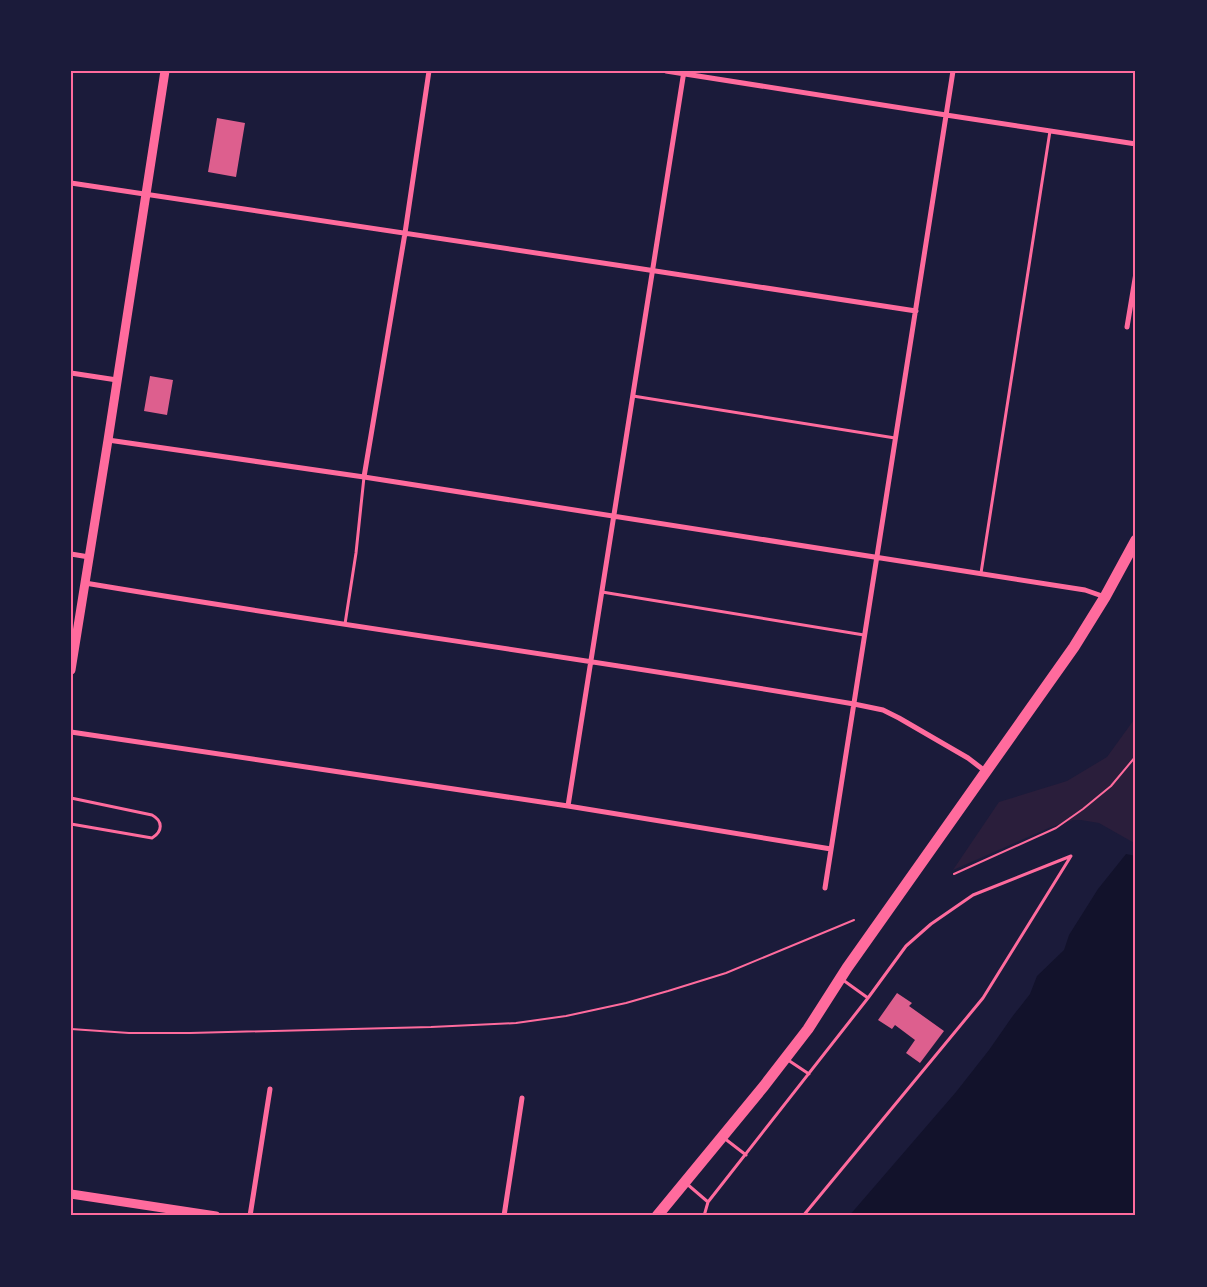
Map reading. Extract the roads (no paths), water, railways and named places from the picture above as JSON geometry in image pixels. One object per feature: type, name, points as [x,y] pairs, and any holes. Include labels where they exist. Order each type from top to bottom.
[{"type":"main road","points":[[657,1216],[808,1029],[840,978],[1074,647],[1105,597],[1136,540]]},
{"type":"street","points":[[71,670],[165,71]]},
{"type":"street","points":[[364,477],[429,71]]},
{"type":"street","points":[[666,71],[1136,144]]},
{"type":"street","points":[[825,888],[953,71]]},
{"type":"street","points":[[568,806],[684,73]]},
{"type":"street","points":[[71,183],[652,270],[916,312]]},
{"type":"street","points":[[1127,327],[1136,273]]},
{"type":"street","points":[[71,373],[117,380]]},
{"type":"street","points":[[108,440],[364,477],[1085,590],[1105,597]]},
{"type":"street","points":[[71,554],[89,557]]},
{"type":"street","points":[[85,583],[345,625],[590,661],[883,710],[968,758],[985,771]]},
{"type":"street","points":[[71,732],[568,806],[831,849]]},
{"type":"street","points":[[250,1216],[270,1089]]},
{"type":"street","points":[[504,1216],[522,1098]]},
{"type":"street","points":[[71,1194],[216,1216]]},
{"type":"lane","points":[[981,574],[1050,131]]},
{"type":"lane","points":[[633,396],[896,438]]},
{"type":"lane","points":[[345,625],[356,553],[364,477]]},
{"type":"lane","points":[[602,592],[865,635]]},
{"type":"lane","points":[[71,798],[152,815],[160,822],[160,830],[152,838],[71,824]]},
{"type":"lane","points":[[704,1216],[708,1202],[868,998],[906,946],[931,924],[973,895],[1071,856],[983,998],[803,1216]]},
{"type":"lane","points":[[840,978],[868,998]]},
{"type":"lane","points":[[785,1058],[809,1074]]},
{"type":"lane","points":[[722,1136],[746,1155]]},
{"type":"lane","points":[[685,1182],[708,1202]]}]
